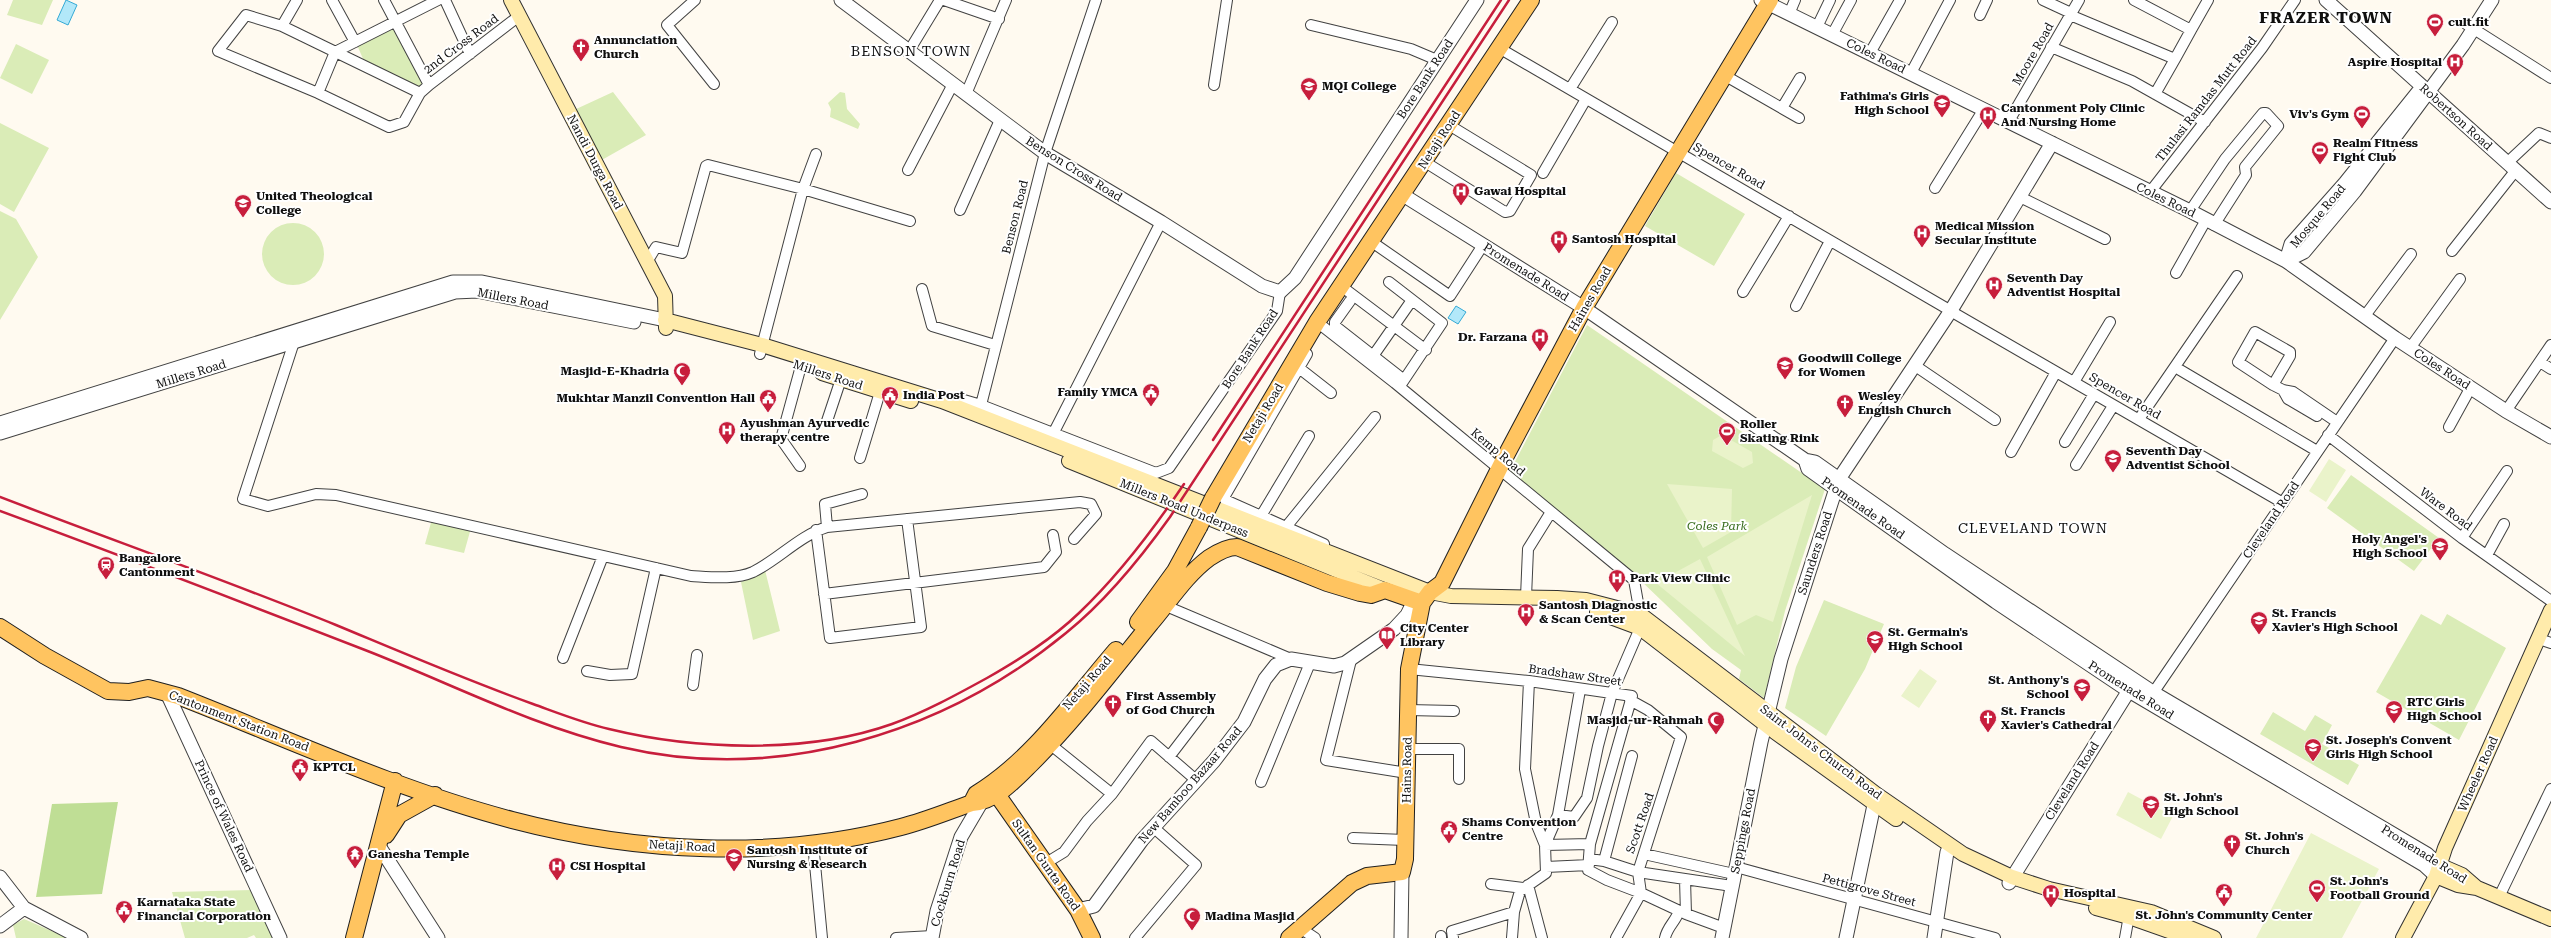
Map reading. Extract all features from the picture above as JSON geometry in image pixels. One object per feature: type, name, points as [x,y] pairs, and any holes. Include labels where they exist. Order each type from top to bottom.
[{"type":"main road","name":"Nandi Durga Road","points":[[511,0],[665,296],[665,324]]},
{"type":"main road","name":"Netaji Road","points":[[994,790],[1130,633],[1174,571],[1199,527],[1213,498],[1319,324],[1343,293],[1372,242],[1531,0]]},
{"type":"main road","name":"Haines Road","points":[[1419,597],[1442,584],[1498,470],[1584,308],[1767,1]]},
{"type":"main road","name":"Millers Road","points":[[665,324],[761,349],[942,401],[962,409]]},
{"type":"main road","name":"Millers Road","points":[[761,349],[801,366],[983,427]]},
{"type":"main road","name":"Millers Road Underpass","points":[[962,409],[1358,566]]},
{"type":"main road","name":"Millers Road Underpass","points":[[983,427],[1385,590]]},
{"type":"main road","name":"Netaji Road","points":[[395,782],[512,820],[647,844],[756,849],[813,843],[902,827],[977,802],[1051,744],[1166,606],[1209,558],[1228,547],[1237,547],[1327,583],[1360,593],[1371,595],[1385,590]]},
{"type":"main road","points":[[1358,566],[1419,597]]},
{"type":"main road","points":[[1385,590],[1419,597]]},
{"type":"main road","name":"Saint John's Church Road","points":[[1419,597],[1526,597],[1586,600],[1640,621],[1767,719],[1874,805],[1947,852],[1988,875],[2130,912],[2214,938]]},
{"type":"main road","name":"Saint John's Church Road","points":[[1419,597],[1554,605],[1584,609],[1640,621]]},
{"type":"main road","name":"Hains Road","points":[[1402,872],[1405,840],[1409,669],[1419,597]]},
{"type":"main road","name":"Wheeler Road","points":[[2403,938],[2440,872],[2548,642],[2551,610]]},
{"type":"main road","name":"Wheeler Road","points":[[2410,938],[2549,626]]},
{"type":"main road","name":"Cantonment Station Road","points":[[0,627],[45,656],[108,691],[128,692],[148,688],[167,693],[395,782]]},
{"type":"main road","name":"Saint John's Church Road","points":[[1767,719],[1935,836],[1968,857],[2010,880]]},
{"type":"main road","points":[[354,938],[395,782]]},
{"type":"main road","name":"Sultan Gunta Road","points":[[994,790],[1078,910],[1092,938]]},
{"type":"main road","points":[[379,846],[399,815],[435,796]]},
{"type":"main road","points":[[1295,933],[1352,883],[1367,876],[1402,872]]},
{"type":"main road","name":"Promenade Road","points":[[2440,872],[2462,875],[2477,888],[2551,919]]},
{"type":"main road","name":"Saint John's Church Road","points":[[2130,912],[2189,938]]},
{"type":"street","points":[[282,26],[297,0]]},
{"type":"street","points":[[332,0],[355,42]]},
{"type":"street","points":[[384,0],[394,22],[429,85]]},
{"type":"street","points":[[318,93],[335,52],[438,0]]},
{"type":"street","points":[[445,0],[470,54]]},
{"type":"street","points":[[695,0],[667,25],[714,84]]},
{"type":"street","name":"Benson Cross Road","points":[[841,0],[1045,153],[1161,222],[1262,286],[1280,292]]},
{"type":"street","points":[[909,51],[940,0]]},
{"type":"street","points":[[944,0],[999,19]]},
{"type":"street","points":[[966,94],[1006,0]]},
{"type":"street","name":"Benson Road","points":[[981,405],[1045,153],[1096,0]]},
{"type":"street","points":[[1214,85],[1227,0]]},
{"type":"street","name":"Bore Bank Road","points":[[981,405],[1054,432],[1156,473],[1169,468],[1277,311],[1280,292],[1295,278],[1477,0]]},
{"type":"street","points":[[1789,14],[1795,0]]},
{"type":"street","points":[[1817,27],[1830,0]]},
{"type":"street","points":[[1832,35],[1851,0]]},
{"type":"street","points":[[1870,53],[1900,0]]},
{"type":"street","points":[[1911,73],[1950,0]]},
{"type":"street","points":[[1980,15],[1987,0]]},
{"type":"street","points":[[2043,0],[2070,14],[2175,59]]},
{"type":"street","name":"Moore Road","points":[[2009,121],[2078,0]]},
{"type":"street","points":[[2134,0],[2191,30]]},
{"type":"street","points":[[2154,94],[2208,0]]},
{"type":"street","name":"Thulasi Ramdas Mutt Road","points":[[2150,192],[2262,48],[2295,0]]},
{"type":"street","name":"Robertson Road","points":[[2326,0],[2551,202]]},
{"type":"street","name":"Mosque Road","points":[[2470,27],[2482,0]]},
{"type":"street","name":"Mosque Road","points":[[2286,261],[2304,252],[2355,192],[2425,90],[2470,27],[2492,0]]},
{"type":"street","name":"Coles Road","points":[[1767,1],[1789,14],[2009,121],[2190,211],[2210,223],[2286,261],[2364,317],[2470,388],[2551,437]]},
{"type":"street","points":[[246,14],[282,26],[420,92],[404,122],[389,128],[318,93],[218,52],[246,14]]},
{"type":"street","name":"2nd Cross Road","points":[[420,92],[519,16]]},
{"type":"street","points":[[1570,90],[1612,22]]},
{"type":"street","points":[[1311,25],[1411,49],[1437,60]]},
{"type":"street","points":[[2470,27],[2551,78]]},
{"type":"street","points":[[2051,47],[2090,62],[2154,94],[2204,122]]},
{"type":"street","name":"Spencer Road","points":[[1499,48],[2113,406],[2139,419],[2283,503]]},
{"type":"street","points":[[1724,75],[1799,118]]},
{"type":"street","points":[[1782,108],[1800,78]]},
{"type":"street","points":[[908,170],[953,84]]},
{"type":"street","points":[[1543,173],[1586,99]]},
{"type":"street","points":[[1935,188],[1984,109]]},
{"type":"street","points":[[2176,273],[2210,223],[2246,175],[2245,167],[2278,126],[2278,122],[2266,113],[2263,114],[2225,159],[2190,211]]},
{"type":"street","points":[[960,210],[1000,120]]},
{"type":"street","points":[[1425,162],[1505,212],[1510,211],[1531,175],[1449,125]]},
{"type":"street","points":[[2452,251],[2511,167],[2539,133],[2551,138]]},
{"type":"street","name":"Saunders Road","points":[[1767,719],[1781,659],[1837,484],[1950,310],[2052,143]]},
{"type":"street","points":[[761,349],[803,189],[816,154]]},
{"type":"street","points":[[647,262],[656,248],[682,253],[707,165],[803,189],[910,222]]},
{"type":"street","name":"Promenade Road","points":[[1403,195],[1584,308],[1805,460],[1808,469],[1837,484],[1999,597],[2150,697],[2424,864],[2440,872]]},
{"type":"street","points":[[2020,197],[2105,239]]},
{"type":"street","points":[[1743,292],[1789,216]]},
{"type":"street","points":[[1054,432],[1100,337],[1161,222]]},
{"type":"street","points":[[1796,306],[1830,241]]},
{"type":"street","points":[[1372,242],[1450,296],[1483,245]]},
{"type":"street","points":[[2364,317],[2411,254]]},
{"type":"street","points":[[2139,419],[2237,276]]},
{"type":"street","points":[[2410,348],[2460,279]]},
{"type":"street","points":[[1343,293],[1335,326],[1373,356],[1402,383],[1442,323],[1389,282]]},
{"type":"street","points":[[922,289],[932,326],[996,345]]},
{"type":"street","name":"Millers Road","points":[[0,423],[351,319],[455,292],[477,291],[557,303],[665,324]]},
{"type":"street","points":[[1343,293],[1424,351]]},
{"type":"street","points":[[1343,293],[1393,328]]},
{"type":"street","points":[[1373,356],[1412,300]]},
{"type":"street","name":"Millers Road","points":[[0,433],[294,342],[351,319]]},
{"type":"street","points":[[2074,382],[2110,322]]},
{"type":"street","points":[[1319,324],[1299,368],[1223,499],[1346,553],[1358,566]]},
{"type":"street","name":"Kemp Road","points":[[1319,324],[1402,383],[1498,470],[1634,580],[1640,621]]},
{"type":"street","points":[[2273,385],[2290,356],[2290,352],[2261,333],[2255,332],[2238,362],[2273,385],[2283,390],[2288,399],[2335,424]]},
{"type":"street","name":"Cleveland Road","points":[[2150,697],[2395,338]]},
{"type":"street","points":[[294,342],[243,499],[268,506],[316,494],[336,495],[691,576],[724,577],[752,572],[816,530],[826,526],[1080,502],[1091,504],[1096,514],[1074,539]]},
{"type":"street","points":[[2506,411],[2551,345]]},
{"type":"street","points":[[2540,362],[2551,369]]},
{"type":"street","points":[[1914,365],[1995,420]]},
{"type":"street","points":[[800,466],[781,439],[801,366]]},
{"type":"street","points":[[2175,367],[2317,451]]},
{"type":"street","points":[[1299,368],[1331,392]]},
{"type":"street","points":[[2011,452],[2056,372]]},
{"type":"street","points":[[827,421],[841,379]]},
{"type":"street","points":[[2449,427],[2470,388]]},
{"type":"street","points":[[860,458],[880,392]]},
{"type":"street","points":[[2065,442],[2094,394]]},
{"type":"street","points":[[942,401],[964,400],[981,405]]},
{"type":"street","points":[[2076,465],[2113,406]]},
{"type":"street","points":[[1286,527],[1375,417]]},
{"type":"street","name":"Ware Road","points":[[2328,435],[2462,538],[2551,601]]},
{"type":"street","points":[[1261,516],[1308,436]]},
{"type":"street","points":[[2462,538],[2507,471]]},
{"type":"street","points":[[826,526],[825,504],[862,494]]},
{"type":"street","points":[[1526,597],[1528,549],[1551,512]]},
{"type":"street","points":[[816,530],[830,638],[921,627],[907,519]]},
{"type":"street","points":[[2487,555],[2504,524]]},
{"type":"street","points":[[824,594],[1044,567],[1056,552],[1053,535]]},
{"type":"street","points":[[563,658],[603,556]]},
{"type":"street","points":[[587,671],[610,676],[632,674],[656,568]]},
{"type":"street","points":[[1166,606],[1291,659],[1334,666],[1351,660],[1394,629],[1419,597]]},
{"type":"street","points":[[1558,815],[1574,817],[1587,798],[1598,746],[1612,693],[1640,621]]},
{"type":"street","points":[[693,685],[697,655]]},
{"type":"street","name":"New Bamboo Bazaar Road","points":[[1078,910],[1094,906],[1153,827],[1196,780],[1244,722],[1265,679],[1276,666],[1291,659]]},
{"type":"street","points":[[1351,660],[1326,760],[1407,773]]},
{"type":"street","points":[[1261,782],[1310,663]]},
{"type":"street","name":"Bradshaw Street","points":[[1409,669],[1529,681],[1580,690],[1632,696],[1590,844],[1589,862]]},
{"type":"street","points":[[1512,938],[1514,912],[1520,890],[1546,873],[1545,845],[1536,823],[1524,769],[1529,681]]},
{"type":"street","name":"Cleveland Road","points":[[2010,880],[2132,685]]},
{"type":"street","points":[[1545,845],[1558,815],[1580,690]]},
{"type":"street","name":"Prince of Wales Road","points":[[167,693],[280,938]]},
{"type":"street","name":"Scott Road","points":[[1630,700],[1648,710],[1681,737],[1638,872],[1641,892]]},
{"type":"street","points":[[1408,710],[1454,711]]},
{"type":"street","points":[[1169,757],[1202,714]]},
{"type":"street","name":"Seppings Road","points":[[1723,933],[1767,719]]},
{"type":"street","points":[[1046,863],[1064,852],[1074,842],[1087,821],[1112,794],[1151,741],[1196,780]]},
{"type":"street","points":[[1051,744],[1112,794]]},
{"type":"street","points":[[1408,749],[1459,749],[1459,779]]},
{"type":"street","points":[[1604,861],[1632,756]]},
{"type":"street","points":[[2499,897],[2551,789]]},
{"type":"street","name":"Cockburn Road","points":[[932,937],[937,912],[961,837],[977,802]]},
{"type":"street","points":[[1846,938],[1874,805]]},
{"type":"street","points":[[1135,938],[1196,865],[1153,827]]},
{"type":"street","points":[[1353,838],[1405,840]]},
{"type":"street","points":[[813,843],[822,938]]},
{"type":"street","points":[[1545,845],[1590,844]]},
{"type":"street","points":[[379,846],[438,938]]},
{"type":"street","points":[[1934,938],[1947,852]]},
{"type":"street","points":[[1644,854],[1734,876]]},
{"type":"street","points":[[1546,867],[1604,861],[1638,872],[1685,879],[1734,876]]},
{"type":"street","points":[[1589,862],[1588,870],[1607,880],[1641,892],[1723,933]]},
{"type":"street","name":"Hains Road","points":[[1401,938],[1402,872]]},
{"type":"street","name":"Pettigrove Street","points":[[1734,876],[1854,899],[1995,938]]},
{"type":"street","points":[[0,877],[24,908],[81,938]]},
{"type":"street","points":[[1666,938],[1668,928],[1682,912],[1685,879]]},
{"type":"street","points":[[1490,884],[1526,887]]},
{"type":"street","points":[[1526,887],[1542,938]]},
{"type":"street","points":[[1616,938],[1641,892]]},
{"type":"street","points":[[0,926],[24,908]]},
{"type":"street","points":[[1453,938],[1452,931],[1514,912]]},
{"type":"street","points":[[2125,938],[2130,912]]},
{"type":"street","points":[[1295,933],[1315,938]]},
{"type":"street","points":[[896,938],[932,937]]},
{"type":"green space","points":[[13,0],[53,0],[42,25],[7,15]]},
{"type":"green space","points":[[393,27],[424,84],[419,87],[364,61],[357,45]]},
{"type":"green space","points":[[16,44],[49,60],[32,94],[0,78]]},
{"type":"green space","points":[[613,92],[646,135],[600,161],[574,110]]},
{"type":"green space","points":[[840,92],[845,93],[847,109],[860,124],[858,129],[830,117],[831,109],[828,103]]},
{"type":"green space","points":[[0,123],[49,148],[14,212],[0,204]]},
{"type":"green space","points":[[1676,173],[1745,214],[1714,266],[1645,226]]},
{"type":"green space","points":[[0,211],[16,219],[38,257],[0,320]]},
{"type":"green space","points":[[287,223],[299,223],[315,232],[322,242],[324,254],[322,266],[315,276],[299,285],[287,285],[276,280],[267,271],[262,260],[262,248],[267,237],[276,228]]},
{"type":"green space","name":"Coles Park","points":[[1587,325],[1825,489],[1785,611],[1764,698],[1739,679],[1741,670],[1712,649],[1638,578],[1509,473]]},
{"type":"green space","name":"Roller Skating Rink","points":[[1722,435],[1752,452],[1753,463],[1743,468],[1712,451],[1713,440]]},
{"type":"green space","points":[[2329,459],[2346,470],[2326,502],[2309,491]]},
{"type":"green space","points":[[2351,475],[2439,538],[2414,571],[2327,508]]},
{"type":"green space","points":[[1667,484],[1732,489],[1731,532],[1703,548]]},
{"type":"green space","points":[[1812,495],[1773,622],[1756,615],[1737,625],[1707,557]]},
{"type":"green space","points":[[432,519],[471,528],[464,553],[425,544]]},
{"type":"green space","points":[[1700,559],[1745,656],[1656,583]]},
{"type":"green space","points":[[765,570],[780,631],[753,640],[741,582]]},
{"type":"green space","points":[[1824,600],[1884,624],[1865,669],[1826,736],[1785,708],[1796,667]]},
{"type":"green space","points":[[2421,614],[2441,625],[2447,614],[2506,648],[2459,740],[2376,692]]},
{"type":"green space","points":[[1920,669],[1937,681],[1919,708],[1901,696]]},
{"type":"green space","points":[[2273,712],[2305,731],[2315,715],[2332,725],[2322,744],[2359,765],[2348,785],[2260,734]]},
{"type":"green space","points":[[2128,792],[2173,816],[2161,839],[2116,815]]},
{"type":"green space","points":[[118,802],[102,894],[36,897],[52,804]]},
{"type":"green space","name":"St. John's Football Ground","points":[[2311,833],[2379,869],[2342,938],[2256,938]]},
{"type":"green space","points":[[252,890],[275,938],[256,938],[254,935],[247,938],[185,938],[172,892]]},
{"type":"green space","points":[[24,919],[68,938],[16,938],[13,925]]},
{"type":"water","points":[[66,0],[77,5],[68,25],[57,20]]},
{"type":"water","points":[[1456,306],[1466,312],[1458,324],[1448,318]]},
{"type":"railway","points":[[1213,440],[1501,0]]},
{"type":"railway","points":[[0,511],[365,650],[523,716],[555,728],[621,747],[680,757],[739,759],[798,754],[856,742],[913,723],[967,699],[1018,668],[1066,633],[1081,620],[1109,593],[1135,563],[1170,517],[1509,0]]},
{"type":"railway","points":[[0,497],[252,592],[434,666],[580,721],[599,727],[642,736],[714,745],[751,746],[824,740],[859,734],[892,724],[940,703],[1012,663],[1058,631],[1094,598],[1135,551],[1184,484]]},
{"type":"place","name":"cult.fit","points":[[2435,37]]},
{"type":"place","name":"Annunciation Church","points":[[581,62]]},
{"type":"place","name":"Aspire Hospital","points":[[2455,77]]},
{"type":"place","name":"MQI College","points":[[1309,101]]},
{"type":"place","name":"Fathima's Girls High School","points":[[1942,118]]},
{"type":"place","name":"Viv's Gym","points":[[2362,129]]},
{"type":"place","name":"Cantonment Poly Clinic And Nursing Home","points":[[1988,130]]},
{"type":"place","name":"Realm Fitness Fight Club","points":[[2320,165]]},
{"type":"place","name":"Gawai Hospital","points":[[1461,206]]},
{"type":"place","name":"United Theological College","points":[[243,218]]},
{"type":"place","name":"Medical Mission Secular Institute","points":[[1922,248]]},
{"type":"place","name":"Santosh Hospital","points":[[1559,254]]},
{"type":"place","name":"Seventh Day Adventist Hospital","points":[[1994,300]]},
{"type":"place","name":"Dr. Farzana","points":[[1540,352]]},
{"type":"place","name":"Goodwill College for Women","points":[[1785,380]]},
{"type":"place","name":"Masjid-E-Khadria","points":[[682,386]]},
{"type":"place","name":"Family YMCA","points":[[1151,407]]},
{"type":"place","name":"India Post","points":[[890,410]]},
{"type":"place","name":"Mukhtar Manzil Convention Hall","points":[[768,413]]},
{"type":"place","name":"Wesley English Church","points":[[1845,418]]},
{"type":"place","name":"Ayushman Ayurvedic therapy centre","points":[[727,445]]},
{"type":"place","name":"Roller Skating Rink","points":[[1727,446]]},
{"type":"place","name":"Seventh Day Adventist School","points":[[2113,473]]},
{"type":"place","name":"Holy Angel's High School","points":[[2440,561]]},
{"type":"place","name":"Bangalore Cantonment","points":[[106,580]]},
{"type":"place","name":"Park View Clinic","points":[[1617,593]]},
{"type":"place","name":"Santosh Diagnostic & Scan Center","points":[[1526,627]]},
{"type":"place","name":"St. Francis Xavier's High School","points":[[2259,635]]},
{"type":"place","name":"City Center Library","points":[[1387,650]]},
{"type":"place","name":"St. Germain's High School","points":[[1875,654]]},
{"type":"place","name":"St. Anthony's School","points":[[2082,702]]},
{"type":"place","name":"First Assembly of God Church","points":[[1113,718]]},
{"type":"place","name":"RTC Girls High School","points":[[2394,724]]},
{"type":"place","name":"St. Francis Xavier's Cathedral","points":[[1988,733]]},
{"type":"place","name":"Masjid-ur-Rahmah","points":[[1716,735]]},
{"type":"place","name":"St. Joseph's Convent Girls High School","points":[[2313,762]]},
{"type":"place","name":"KPTCL","points":[[300,782]]},
{"type":"place","name":"St. John's High School","points":[[2151,819]]},
{"type":"place","name":"Shams Convention Centre","points":[[1449,844]]},
{"type":"place","name":"St. John's Church","points":[[2232,858]]},
{"type":"place","name":"Ganesha Temple","points":[[355,869]]},
{"type":"place","name":"Santosh Institute of Nursing & Research","points":[[734,872]]},
{"type":"place","name":"CSI Hospital","points":[[557,881]]},
{"type":"place","name":"St. John's Football Ground","points":[[2317,903]]},
{"type":"place","name":"St. John's Community Center","points":[[2224,907]]},
{"type":"place","name":"Hospital","points":[[2051,908]]},
{"type":"place","name":"Karnataka State Financial Corporation","points":[[124,924]]},
{"type":"place","name":"Madina Masjid","points":[[1192,931]]},
{"type":"district","name":"FRAZER TOWN","points":[[2326,17]]},
{"type":"district","name":"BENSON TOWN","points":[[911,51]]},
{"type":"district","name":"CLEVELAND TOWN","points":[[2033,528]]}]
